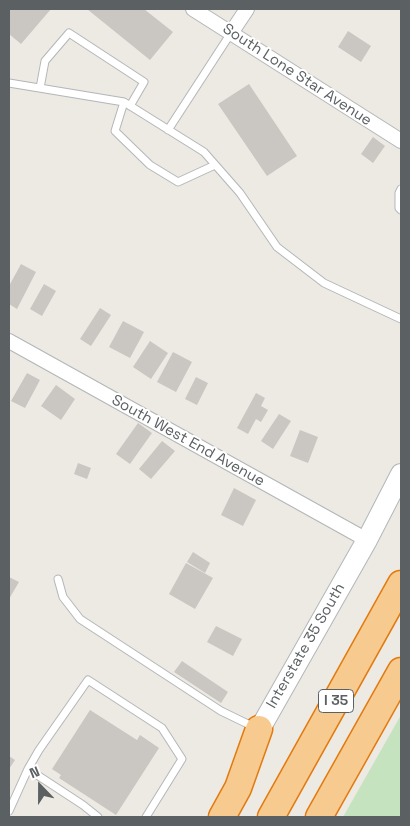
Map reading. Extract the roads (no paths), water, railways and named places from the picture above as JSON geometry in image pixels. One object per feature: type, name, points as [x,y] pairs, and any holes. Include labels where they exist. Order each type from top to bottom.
[{"type":"highway","name":"I 35","points":[[271,817],[401,584]]},
{"type":"highway","name":"I 35","points":[[319,817],[401,671]]},
{"type":"highway","points":[[222,817],[238,788],[259,729]]},
{"type":"main road","name":"Interstate 35 South","points":[[209,817],[367,540],[401,474]]},
{"type":"street","name":"South Lone Star Avenue","points":[[193,9],[401,142]]},
{"type":"street","points":[[231,33],[247,9]]},
{"type":"street","name":"South West End Avenue","points":[[9,341],[367,540]]},
{"type":"lane","points":[[40,88],[45,61],[69,33],[144,82],[127,104],[115,131],[150,165],[178,182],[215,165]]},
{"type":"lane","points":[[168,130],[231,33]]},
{"type":"lane","points":[[9,83],[127,104],[204,152],[240,193],[277,247],[324,284],[401,319]]},
{"type":"lane","points":[[401,189],[399,193],[399,208],[401,210]]},
{"type":"lane","points":[[58,579],[64,597],[80,619],[221,711],[259,729]]},
{"type":"lane","points":[[9,811],[39,750],[88,680],[162,728],[182,760],[146,817]]},
{"type":"lane","points":[[28,769],[98,817]]}]
